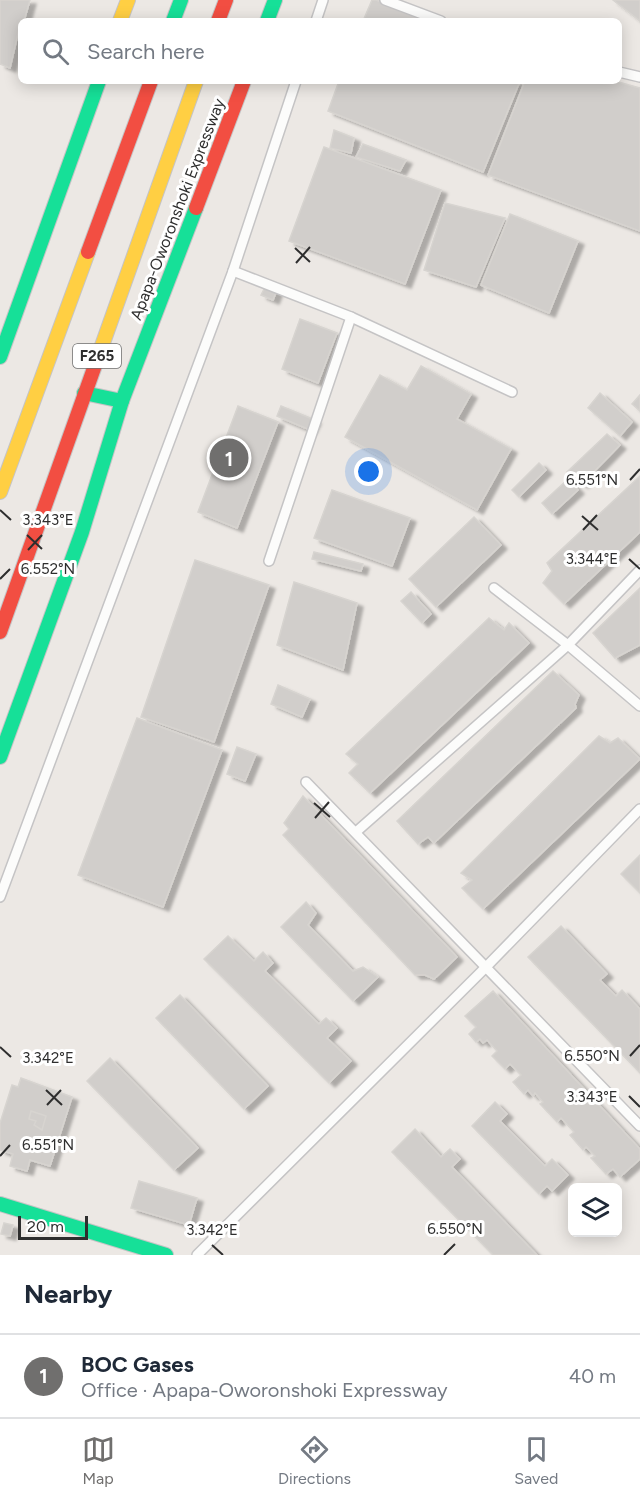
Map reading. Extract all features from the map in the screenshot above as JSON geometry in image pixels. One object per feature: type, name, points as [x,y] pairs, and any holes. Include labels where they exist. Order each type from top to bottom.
[{"type":"main road","points":[[121,18],[128,0]]},
{"type":"main road","points":[[174,18],[181,0]]},
{"type":"main road","points":[[219,18],[226,0]]},
{"type":"main road","points":[[268,18],[275,0]]},
{"type":"main road","points":[[0,357],[98,84]]},
{"type":"main road","name":"F265","points":[[0,492],[150,84]]},
{"type":"main road","name":"Apapa-Oworonshoki Expressway","points":[[0,632],[195,84]]},
{"type":"main road","name":"Apapa-Oworonshoki Expressway","points":[[0,758],[82,532],[122,401],[243,84]]},
{"type":"main road","points":[[84,393],[122,401]]},
{"type":"main road","points":[[0,1204],[166,1255]]},
{"type":"lane","points":[[317,18],[323,0]]},
{"type":"lane","points":[[386,0],[433,18]]},
{"type":"lane","points":[[622,73],[640,77]]},
{"type":"lane","points":[[0,897],[233,271],[295,84]]},
{"type":"lane","points":[[233,271],[351,317],[512,392]]},
{"type":"lane","points":[[269,561],[351,317]]},
{"type":"lane","points":[[356,832],[568,645],[640,570]]},
{"type":"lane","points":[[494,588],[568,645],[640,706]]},
{"type":"lane","points":[[306,782],[640,1126]]},
{"type":"lane","points":[[197,1255],[487,966],[640,809]]},
{"type":"building","points":[[0,0],[30,0],[25,18],[18,18],[18,34],[10,68],[0,64]]},
{"type":"building","points":[[372,0],[376,0],[421,18],[364,18]]},
{"type":"building","points":[[613,0],[640,0],[640,21]]},
{"type":"building","points":[[622,83],[640,88],[640,231],[488,175],[524,84]]},
{"type":"building","points":[[338,84],[519,84],[483,172],[328,111]]},
{"type":"building","points":[[334,130],[354,138],[351,153],[330,148]]},
{"type":"building","points":[[363,144],[406,160],[400,171],[356,157]]},
{"type":"building","points":[[324,147],[441,190],[405,284],[289,241]]},
{"type":"building","points":[[445,203],[505,218],[476,287],[424,270]]},
{"type":"building","points":[[510,214],[578,241],[549,313],[481,285]]},
{"type":"building","points":[[266,285],[277,290],[273,300],[261,295]]},
{"type":"building","points":[[300,319],[337,333],[318,383],[282,369]]},
{"type":"building","points":[[421,366],[471,394],[457,419],[511,449],[477,510],[345,437],[380,375],[407,390]]},
{"type":"building","points":[[600,393],[632,422],[620,436],[588,408]]},
{"type":"building","points":[[640,395],[640,411],[632,404]]},
{"type":"building","points":[[238,406],[278,422],[237,528],[198,512]]},
{"type":"building","points":[[281,406],[315,420],[310,430],[277,416]]},
{"type":"building","points":[[607,434],[620,445],[582,484],[567,472]]},
{"type":"building","points":[[539,463],[546,470],[519,497],[512,490]]},
{"type":"building","points":[[640,476],[640,532],[564,604],[543,583],[552,571],[547,563]]},
{"type":"building","points":[[568,479],[578,490],[552,514],[542,503]]},
{"type":"building","points":[[332,490],[410,518],[392,566],[314,538]]},
{"type":"building","points":[[474,517],[501,545],[436,607],[409,579]]},
{"type":"building","points":[[314,552],[363,564],[361,571],[312,559]]},
{"type":"building","points":[[195,560],[269,585],[214,742],[141,717]]},
{"type":"building","points":[[294,582],[357,603],[343,670],[277,645]]},
{"type":"building","points":[[640,588],[640,645],[615,658],[593,633]]},
{"type":"building","points":[[411,592],[431,614],[422,623],[401,601]]},
{"type":"building","points":[[489,618],[504,630],[509,623],[529,643],[370,793],[349,773],[358,764],[346,754]]},
{"type":"building","points":[[553,671],[579,695],[575,704],[576,708],[434,843],[428,837],[418,844],[397,821]]},
{"type":"building","points":[[278,685],[310,699],[302,717],[271,704]]},
{"type":"building","points":[[137,718],[222,750],[163,907],[78,875]]},
{"type":"building","points":[[599,736],[610,743],[618,738],[640,759],[483,909],[462,888],[472,880],[461,873]]},
{"type":"building","points":[[237,747],[256,754],[245,781],[227,774]]},
{"type":"building","points":[[303,796],[457,957],[434,979],[425,975],[415,975],[283,835],[289,829],[284,823]]},
{"type":"building","points":[[640,855],[640,893],[621,874]]},
{"type":"building","points":[[306,902],[316,913],[308,925],[353,971],[363,967],[378,977],[353,1001],[281,927]]},
{"type":"building","points":[[561,926],[607,974],[600,980],[616,996],[622,990],[640,1009],[640,1073],[528,957]]},
{"type":"building","points":[[228,936],[254,961],[263,952],[273,963],[265,971],[319,1024],[326,1018],[337,1028],[327,1038],[351,1061],[329,1083],[204,959]]},
{"type":"building","points":[[493,991],[640,1149],[640,1159],[620,1177],[613,1169],[606,1174],[591,1158],[595,1156],[586,1147],[583,1150],[570,1135],[574,1132],[561,1118],[557,1122],[540,1104],[543,1102],[535,1093],[533,1096],[528,1090],[524,1094],[513,1082],[521,1075],[510,1064],[505,1069],[492,1056],[497,1051],[487,1040],[483,1043],[480,1039],[476,1042],[469,1034],[476,1027],[465,1016]]},
{"type":"building","points":[[180,995],[268,1086],[244,1109],[156,1018]]},
{"type":"building","points":[[110,1058],[198,1148],[174,1170],[87,1081]]},
{"type":"building","points":[[21,1078],[72,1097],[50,1166],[30,1160],[27,1171],[10,1166],[13,1154],[0,1150],[0,1123],[12,1085],[18,1087]]},
{"type":"building","points":[[495,1102],[507,1114],[500,1121],[545,1166],[552,1159],[568,1175],[552,1191],[547,1186],[539,1194],[472,1126]]},
{"type":"building","points":[[31,1111],[46,1116],[42,1130],[34,1125],[36,1121],[29,1119]]},
{"type":"building","points":[[415,1129],[441,1157],[450,1149],[460,1159],[452,1167],[537,1255],[493,1255],[392,1152]]},
{"type":"building","points":[[139,1181],[197,1198],[189,1225],[131,1208]]},
{"type":"building","points":[[4,1223],[13,1225],[10,1236],[1,1234]]},
{"type":"traffic: fast","points":[[174,18],[181,0]]},
{"type":"traffic: fast","points":[[268,18],[275,0]]},
{"type":"traffic: fast","points":[[0,357],[98,84]]},
{"type":"traffic: fast","points":[[0,757],[82,532],[122,401],[196,208]]},
{"type":"traffic: fast","points":[[84,393],[122,401]]},
{"type":"traffic: fast","points":[[0,1204],[166,1255]]},
{"type":"traffic: slow","points":[[121,18],[128,0]]},
{"type":"traffic: slow","points":[[98,357],[195,84]]},
{"type":"traffic: slow","points":[[0,492],[88,252]]},
{"type":"traffic: jam","points":[[219,18],[226,0]]},
{"type":"traffic: jam","points":[[88,252],[150,84]]},
{"type":"traffic: jam","points":[[196,208],[243,84]]},
{"type":"traffic: jam","points":[[0,632],[98,357]]},
{"type":"place","name":"BOC Gases","points":[[229,458]]}]
